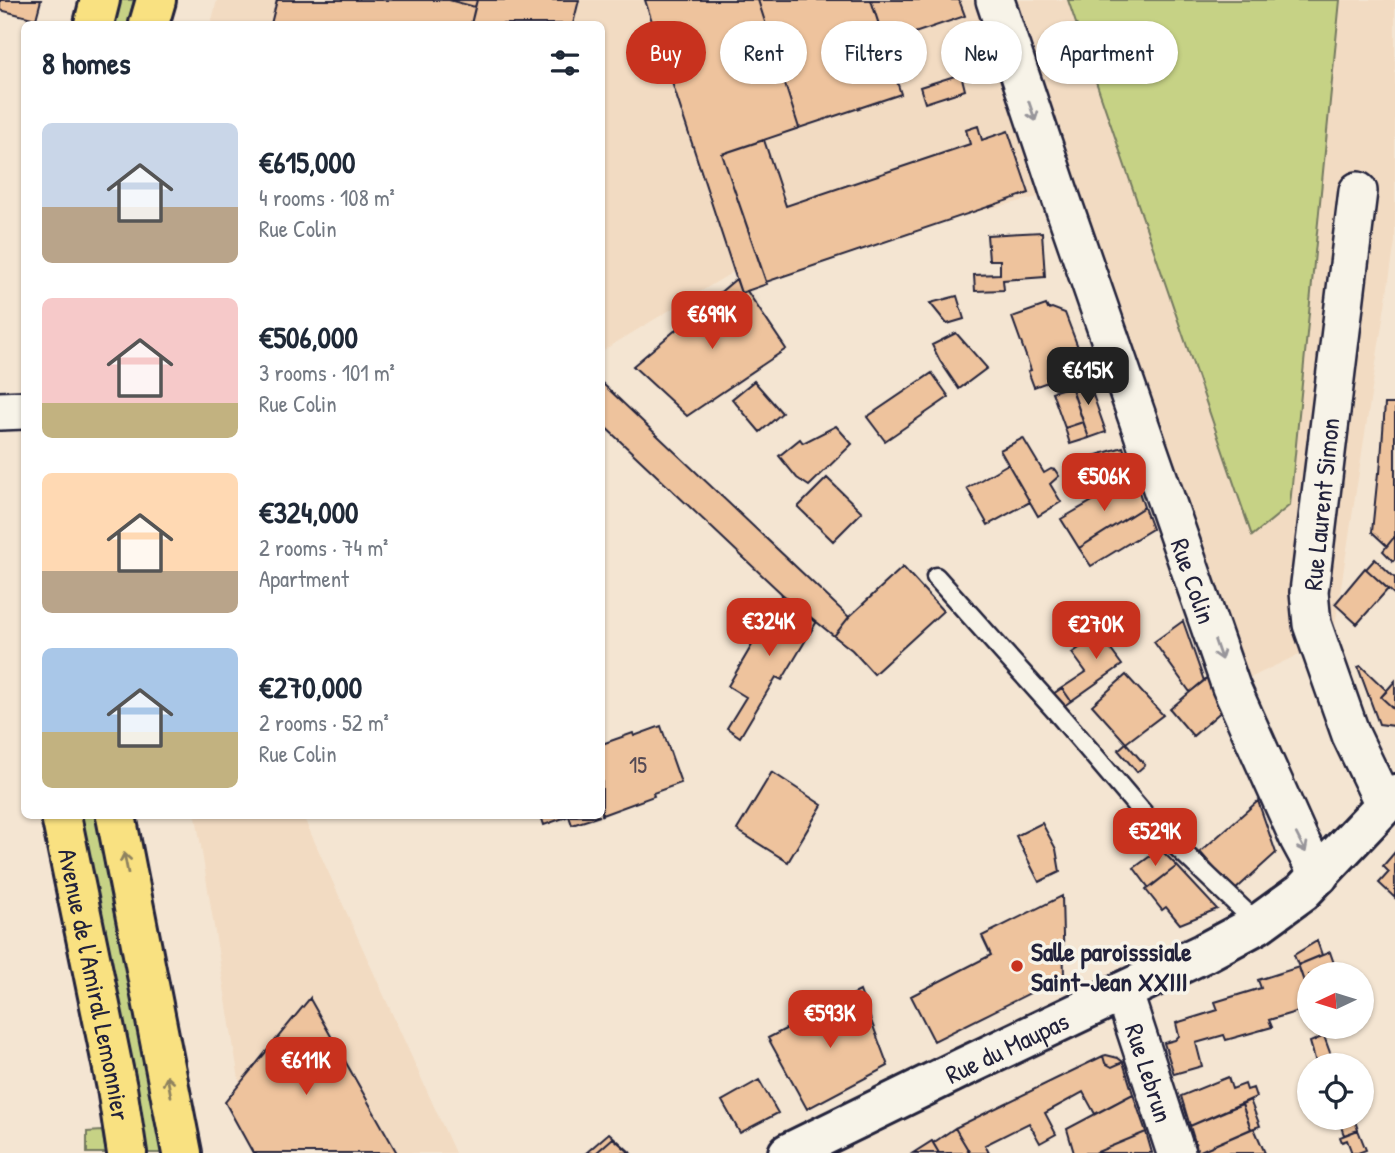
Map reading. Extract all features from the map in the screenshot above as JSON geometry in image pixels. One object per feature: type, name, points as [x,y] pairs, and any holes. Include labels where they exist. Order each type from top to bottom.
[{"type":"main road","points":[[95,21],[100,0]]},
{"type":"main road","points":[[150,21],[156,0]]},
{"type":"main road","name":"Avenue de l'Amiral Lemonnier","points":[[62,819],[117,1088],[127,1153]]},
{"type":"main road","name":"Avenue de l'Amiral Lemonnier","points":[[117,819],[182,1153]]},
{"type":"street","name":"Rue Colin","points":[[995,0],[1231,687],[1298,839],[1318,876]]},
{"type":"street","name":"Rue Laurent Simon","points":[[1358,191],[1309,592],[1312,624],[1351,735],[1391,796]]},
{"type":"street","points":[[0,411],[21,410]]},
{"type":"street","name":"Rue du Maupas","points":[[788,1153],[1204,953],[1258,923],[1293,901],[1391,796]]},
{"type":"street","name":"Rue Lebrun","points":[[1123,991],[1176,1153]]},
{"type":"lane","points":[[936,578],[1056,711],[1147,819],[1258,923]]},
{"type":"shaded area","points":[[217,0],[1395,0],[1395,242],[1333,638],[1231,687],[1059,192],[738,269],[605,349],[605,21],[212,21]]},
{"type":"shaded area","points":[[196,819],[304,819],[455,1153],[251,1153]]},
{"type":"green space","points":[[118,0],[134,0],[129,21],[113,21]]},
{"type":"green space","points":[[1068,0],[1340,0],[1290,505],[1252,536],[1097,84],[1178,84],[1178,21],[1075,21]]},
{"type":"green space","points":[[82,819],[100,819],[162,1153],[145,1153]]},
{"type":"green space","points":[[102,1131],[106,1153],[87,1153],[87,1132]]},
{"type":"building","points":[[0,0],[41,0],[36,19],[0,10]]},
{"type":"building","points":[[277,0],[449,0],[475,7],[472,21],[272,21]]},
{"type":"building","points":[[449,0],[477,0],[475,7]]},
{"type":"building","points":[[477,0],[579,0],[574,21],[472,21]]},
{"type":"building","points":[[645,0],[758,0],[765,21],[720,21],[720,84],[785,84],[799,128],[722,154],[767,284],[741,293],[673,84],[706,84],[706,21],[652,21]]},
{"type":"building","points":[[758,0],[871,0],[878,21],[821,21],[821,84],[898,84],[901,94],[799,128],[785,84],[807,84],[807,21],[765,21]]},
{"type":"building","points":[[871,0],[959,0],[965,16],[941,21],[941,24],[927,29],[927,21],[878,21]]},
{"type":"building","points":[[941,80],[941,84],[964,84],[965,90],[925,103],[920,87]]},
{"type":"building","points":[[978,126],[982,140],[1008,131],[1029,193],[766,282],[722,154],[764,140],[786,206],[970,144],[966,130]]},
{"type":"building","points":[[1042,232],[1045,277],[1003,280],[1004,290],[975,291],[974,275],[1000,274],[1000,260],[989,260],[987,235]]},
{"type":"building","points":[[736,279],[741,293],[747,291],[786,349],[687,416],[633,366]]},
{"type":"building","points":[[957,296],[964,319],[947,324],[930,303]]},
{"type":"building","points":[[1046,305],[1048,309],[1065,313],[1079,350],[1064,355],[1070,374],[1034,387],[1028,371],[1031,370],[1012,317]]},
{"type":"building","points":[[956,333],[987,368],[959,389],[932,345]]},
{"type":"building","points":[[932,373],[949,397],[885,441],[867,417]]},
{"type":"building","points":[[1086,375],[1106,432],[1089,438],[1071,386],[1075,384],[1074,379]]},
{"type":"building","points":[[754,381],[782,413],[760,432],[732,399]]},
{"type":"building","points":[[605,386],[849,617],[834,636],[782,594],[605,427]]},
{"type":"building","points":[[1071,386],[1083,422],[1065,428],[1052,392]]},
{"type":"building","points":[[1385,404],[1395,404],[1395,536],[1387,546],[1372,532]]},
{"type":"building","points":[[1083,422],[1089,438],[1070,444],[1065,428]]},
{"type":"building","points":[[836,426],[852,444],[809,486],[797,478],[779,456],[800,439],[803,443]]},
{"type":"building","points":[[1023,438],[1044,473],[1051,469],[1059,476],[1050,484],[1061,502],[1038,516],[1000,450]]},
{"type":"building","points":[[1123,447],[1128,461],[1088,472],[1077,461]]},
{"type":"building","points":[[1008,464],[1030,502],[988,525],[967,488]]},
{"type":"building","points":[[1134,477],[1144,507],[1079,548],[1061,519]]},
{"type":"building","points":[[827,478],[862,512],[833,541],[798,507]]},
{"type":"building","points":[[1144,507],[1152,529],[1091,566],[1079,548]]},
{"type":"building","points":[[1395,536],[1395,559],[1393,561],[1383,551]]},
{"type":"building","points":[[1375,559],[1395,578],[1395,595],[1366,569]]},
{"type":"building","points":[[903,567],[943,611],[874,674],[852,650],[834,636],[849,617]]},
{"type":"building","points":[[1365,568],[1388,589],[1357,624],[1335,604]]},
{"type":"building","points":[[782,594],[816,623],[782,680],[776,677],[740,737],[727,728],[746,697],[728,686]]},
{"type":"building","points":[[1183,621],[1204,681],[1190,692],[1154,642]]},
{"type":"building","points":[[1114,624],[1125,640],[1111,650],[1122,665],[1071,701],[1062,688],[1086,672],[1072,653]]},
{"type":"building","points":[[1361,666],[1387,691],[1381,697],[1395,710],[1395,726],[1379,724],[1358,667]]},
{"type":"building","points":[[1126,675],[1163,715],[1126,743],[1092,705]]},
{"type":"building","points":[[1209,676],[1225,708],[1193,736],[1170,709]]},
{"type":"building","points":[[1395,681],[1395,710],[1381,697]]},
{"type":"building","points":[[1062,688],[1071,701],[1064,706],[1053,694]]},
{"type":"building","points":[[661,726],[681,783],[605,814],[605,743],[633,733],[634,736]]},
{"type":"building","points":[[1126,743],[1145,765],[1137,772],[1118,750]]},
{"type":"building","points":[[772,772],[822,805],[788,862],[737,830]]},
{"type":"building","points":[[1258,801],[1276,853],[1234,891],[1200,852]]},
{"type":"building","points":[[542,819],[561,819],[544,825]]},
{"type":"building","points":[[570,819],[591,819],[572,825]]},
{"type":"building","points":[[1042,823],[1056,849],[1060,872],[1039,882],[1016,836]]},
{"type":"building","points":[[1160,849],[1177,866],[1149,888],[1134,868]]},
{"type":"building","points":[[1395,852],[1395,898],[1379,883],[1389,872],[1383,866]]},
{"type":"building","points":[[1177,866],[1217,909],[1180,924],[1166,907],[1162,910],[1146,890]]},
{"type":"building","name":"Salle paroisssiale Saint-Jean XXIII","points":[[1062,896],[1064,976],[934,1041],[911,996],[991,955],[982,936]]},
{"type":"building","points":[[1317,941],[1322,955],[1297,962],[1294,955]]},
{"type":"building","points":[[1330,952],[1333,962],[1305,962]]},
{"type":"building","points":[[1297,968],[1297,1012],[1269,1020],[1272,1027],[1226,1040],[1224,1035],[1196,1043],[1202,1066],[1174,1074],[1164,1043],[1179,1036],[1176,1023],[1218,1010],[1215,1002],[1261,988],[1258,980]]},
{"type":"building","points":[[860,991],[888,1066],[807,1109],[768,1038]]},
{"type":"building","points":[[310,998],[397,1153],[253,1153],[225,1102]]},
{"type":"building","points":[[1325,1040],[1330,1053],[1313,1053],[1310,1042]]},
{"type":"building","points":[[1103,1056],[1123,1062],[1112,1067],[1105,1063]]},
{"type":"building","points":[[1103,1056],[1105,1063],[1112,1067],[1123,1062],[1133,1094],[1095,1114],[1083,1092],[1045,1113],[1056,1134],[1040,1143],[1029,1123],[985,1145],[989,1153],[970,1153],[955,1128]]},
{"type":"building","points":[[1228,1077],[1232,1089],[1245,1084],[1247,1090],[1253,1088],[1256,1097],[1190,1126],[1181,1096]]},
{"type":"building","points":[[759,1080],[778,1113],[740,1133],[722,1101]]},
{"type":"building","points":[[1133,1094],[1146,1132],[1095,1153],[1074,1153],[1067,1129]]},
{"type":"building","points":[[1250,1100],[1260,1126],[1251,1129],[1242,1104]]},
{"type":"building","points":[[1242,1104],[1251,1129],[1198,1152],[1190,1126]]},
{"type":"building","points":[[955,1128],[970,1153],[939,1153],[933,1143]]},
{"type":"building","points":[[1254,1128],[1265,1153],[1198,1152]]},
{"type":"building","points":[[1342,1130],[1358,1130],[1344,1135]]},
{"type":"building","points":[[1358,1130],[1366,1150],[1352,1153],[1347,1140],[1342,1142],[1340,1137]]},
{"type":"building","points":[[1146,1132],[1152,1153],[1095,1153]]},
{"type":"building","points":[[609,1133],[631,1153],[613,1138],[596,1153],[586,1153]]},
{"type":"building","points":[[613,1138],[630,1153],[596,1153]]},
{"type":"building","points":[[932,1141],[939,1153],[913,1153]]},
{"type":"place","name":"Salle paroisssiale Saint-Jean XXIII","points":[[1017,966]]}]
